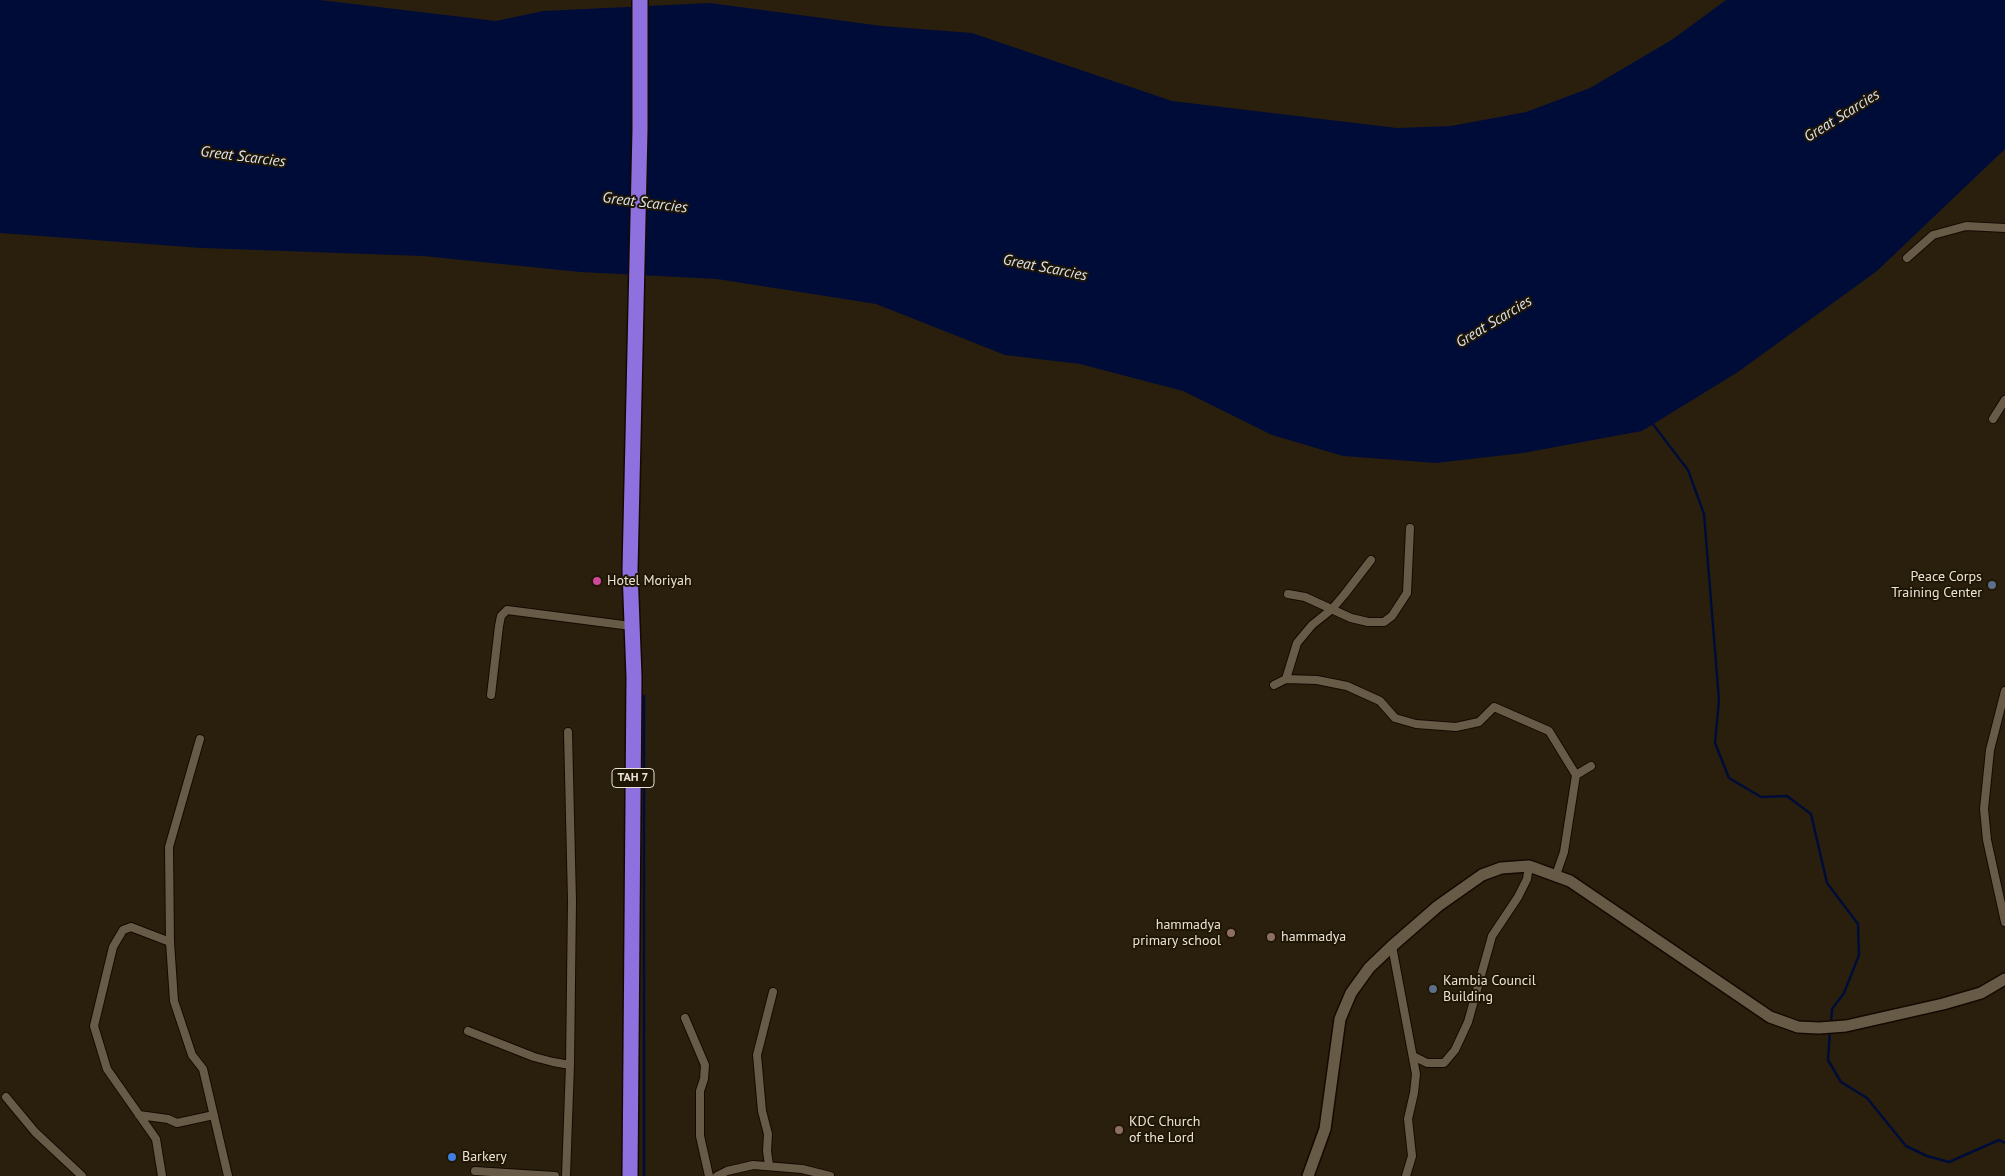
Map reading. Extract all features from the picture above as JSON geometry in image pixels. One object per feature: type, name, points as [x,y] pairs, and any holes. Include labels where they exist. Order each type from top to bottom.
[{"type":"highway","name":"TAH 7","points":[[630,1176],[634,677],[630,570],[640,130],[640,0]]},
{"type":"main road","points":[[1308,1176],[1325,1129],[1340,1019],[1351,993],[1369,968],[1438,906],[1482,875],[1501,868],[1529,866],[1570,881],[1770,1017],[1798,1027],[1846,1026],[1943,1004],[1981,993],[2005,979]]},
{"type":"street","points":[[1907,258],[1932,235],[1966,226],[2005,228]]},
{"type":"street","points":[[1993,419],[2005,400]]},
{"type":"street","points":[[1288,594],[1305,597],[1351,618],[1368,622],[1384,622],[1392,616],[1406,593],[1410,528]]},
{"type":"street","points":[[1286,679],[1297,643],[1312,625],[1332,609],[1370,560]]},
{"type":"street","points":[[490,695],[501,616],[507,610],[631,626]]},
{"type":"street","points":[[1274,685],[1286,679],[1317,680],[1347,686],[1380,701],[1395,718],[1416,724],[1456,727],[1480,722],[1494,707],[1549,731],[1576,775],[1564,852],[1556,875]]},
{"type":"street","points":[[2005,691],[1990,750],[1984,809],[1987,840],[2005,922]]},
{"type":"street","points":[[566,1176],[570,1065],[572,901],[568,732]]},
{"type":"street","points":[[200,739],[169,847],[170,942],[174,1000],[192,1055],[203,1069],[228,1176]]},
{"type":"street","points":[[1576,775],[1591,766]]},
{"type":"street","points":[[1414,1056],[1427,1063],[1444,1063],[1455,1050],[1468,1022],[1492,936],[1518,897],[1527,879],[1529,866]]},
{"type":"street","points":[[162,1176],[156,1139],[107,1069],[94,1026],[113,947],[123,930],[131,927],[170,942]]},
{"type":"street","points":[[1392,946],[1416,1074],[1408,1119],[1412,1156],[1406,1176]]},
{"type":"street","points":[[769,1165],[767,1151],[768,1134],[762,1107],[757,1055],[772,992]]},
{"type":"street","points":[[685,1018],[705,1065],[704,1079],[700,1091],[700,1136],[709,1176]]},
{"type":"street","points":[[468,1030],[527,1054],[570,1065]]},
{"type":"street","points":[[6,1097],[35,1132],[82,1176]]},
{"type":"street","points":[[139,1115],[168,1119],[178,1123],[214,1115]]},
{"type":"street","points":[[717,1176],[727,1171],[753,1165],[802,1169],[830,1176]]},
{"type":"street","points":[[475,1171],[556,1176]]},
{"type":"water","name":"Great Scarcies","points":[[0,0],[320,0],[496,21],[543,11],[710,3],[882,26],[972,33],[1172,101],[1397,128],[1451,126],[1526,112],[1590,88],[1673,39],[1726,0],[2005,0],[2005,149],[1877,271],[1738,372],[1642,431],[1523,453],[1436,463],[1343,456],[1272,435],[1183,391],[1080,364],[1005,355],[876,304],[717,279],[580,272],[423,256],[201,248],[0,233]]},
{"type":"waterway","points":[[1652,423],[1688,470],[1704,514],[1719,700],[1715,743],[1729,778],[1761,797],[1787,796],[1811,814],[1827,883],[1858,924],[1859,955],[1844,993],[1832,1009],[1831,1023]]},
{"type":"waterway","points":[[644,696],[644,1176]]},
{"type":"waterway","points":[[1830,1031],[1828,1060],[1841,1082],[1867,1098],[1906,1146],[1927,1156],[1949,1162],[1999,1140],[2005,1143]]},
{"type":"place","name":"Hotel Moriyah","points":[[597,581]]},
{"type":"place","name":"Peace Corps Training Center","points":[[1992,585]]},
{"type":"place","name":"hammadya primary school","points":[[1231,933]]},
{"type":"place","name":"hammadya","points":[[1271,937]]},
{"type":"place","name":"Kambia Council Building","points":[[1433,989]]},
{"type":"place","name":"KDC Church of the Lord","points":[[1119,1130]]},
{"type":"place","name":"Barkery","points":[[452,1157]]}]
